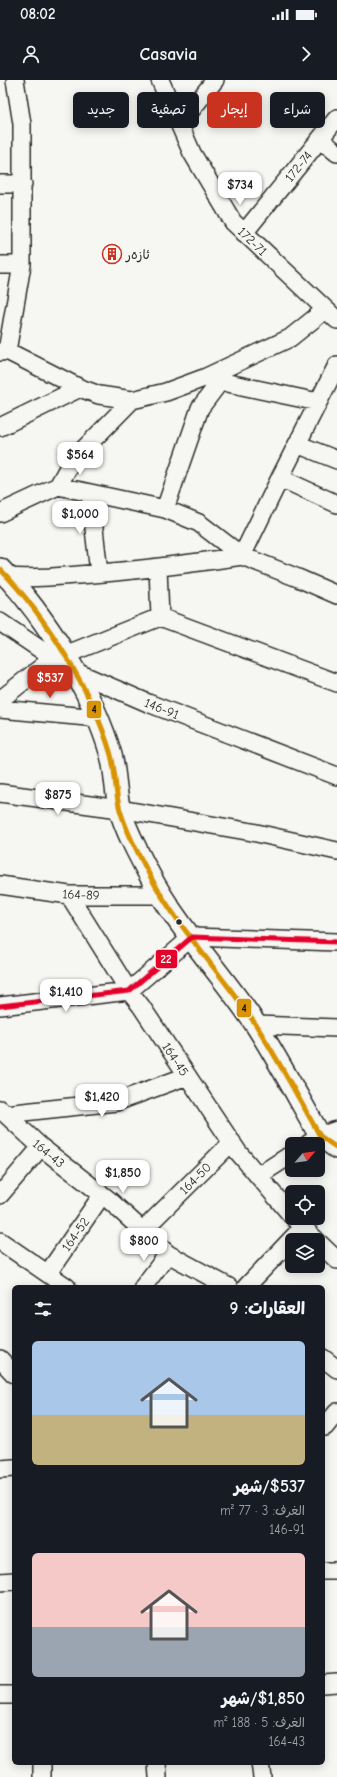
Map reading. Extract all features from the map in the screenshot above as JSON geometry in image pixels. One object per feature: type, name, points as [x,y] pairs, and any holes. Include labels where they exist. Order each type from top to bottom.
[{"type":"street","points":[[15,80],[22,124],[22,266],[3,351],[80,388],[99,395],[132,400],[211,380],[331,315]]},
{"type":"street","name":"172-71","points":[[160,80],[165,92]]},
{"type":"street","points":[[199,100],[215,80]]},
{"type":"street","name":"172-74","points":[[244,233],[337,118]]},
{"type":"street","name":"172-71","points":[[182,128],[192,152],[233,222],[331,315]]},
{"type":"street","points":[[320,139],[337,153]]},
{"type":"street","points":[[0,184],[23,184]]},
{"type":"street","points":[[0,265],[22,266]]},
{"type":"street","points":[[242,556],[337,365]]},
{"type":"street","points":[[211,380],[318,402]]},
{"type":"street","points":[[165,509],[211,380]]},
{"type":"street","points":[[0,427],[80,388]]},
{"type":"street","points":[[0,513],[58,486],[72,461],[132,400]]},
{"type":"street","points":[[297,444],[337,460]]},
{"type":"street","points":[[280,478],[337,504]]},
{"type":"street","points":[[58,486],[165,509],[199,523],[242,556],[337,595]]},
{"type":"street","points":[[90,493],[99,574]]},
{"type":"street","points":[[4,573],[25,579],[99,574],[158,568],[242,556]]},
{"type":"street","points":[[158,568],[160,617]]},
{"type":"street","points":[[4,573],[49,630],[64,661],[98,718],[111,756],[120,809],[131,839],[162,895],[256,1025],[326,1139]]},
{"type":"street","points":[[0,700],[64,661],[160,617],[337,683]]},
{"type":"street","name":"146-91","points":[[0,622],[64,661],[148,703],[337,776]]},
{"type":"street","points":[[0,709],[98,718]]},
{"type":"street","points":[[0,793],[120,809],[252,832],[337,851]]},
{"type":"street","name":"164-89","points":[[0,885],[69,896],[162,895]]},
{"type":"street","name":"164-45","points":[[69,896],[129,991],[141,1006],[232,1142],[258,1176],[285,1207]]},
{"type":"street","points":[[0,1006],[129,991],[192,938],[337,942]]},
{"type":"street","points":[[256,1025],[337,1028]]},
{"type":"street","points":[[3,1111],[116,1102],[187,1076]]},
{"type":"street","name":"164-43","points":[[3,1111],[41,1147],[102,1195],[168,1254],[225,1285]]},
{"type":"street","name":"164-50","points":[[142,1230],[232,1142]]},
{"type":"street","points":[[0,1195],[41,1147]]},
{"type":"street","points":[[258,1176],[285,1159]]},
{"type":"street","name":"164-52","points":[[48,1273],[102,1195]]},
{"type":"street","points":[[247,1285],[292,1225]]},
{"type":"street","name":"164-45","points":[[301,1225],[309,1233]]},
{"type":"street","points":[[0,1241],[64,1285]]},
{"type":"street","name":"164-45","points":[[325,1249],[337,1260]]},
{"type":"street","points":[[145,1285],[168,1254]]},
{"type":"street","points":[[0,1359],[12,1372]]},
{"type":"street","points":[[325,1360],[337,1369]]},
{"type":"street","points":[[328,1427],[337,1412]]},
{"type":"street","points":[[0,1469],[12,1468]]},
{"type":"street","points":[[325,1571],[337,1571]]},
{"type":"street","points":[[0,1582],[12,1581]]},
{"type":"street","points":[[325,1684],[337,1683]]},
{"type":"street","points":[[0,1695],[12,1695]]},
{"type":"street","points":[[42,1765],[42,1777]]},
{"type":"street","points":[[157,1765],[158,1777]]},
{"type":"street","points":[[260,1765],[262,1777]]},
{"type":"transit line","name":"4","points":[[0,569],[34,609],[50,631],[80,681],[103,731],[111,755],[118,803],[129,835],[160,894],[186,932],[229,987],[256,1025],[320,1136],[337,1148]]},
{"type":"transit line","name":"22","points":[[0,1006],[129,991],[192,937],[337,942]]},
{"type":"place","name":"ئازەر","points":[[112,254]]}]
